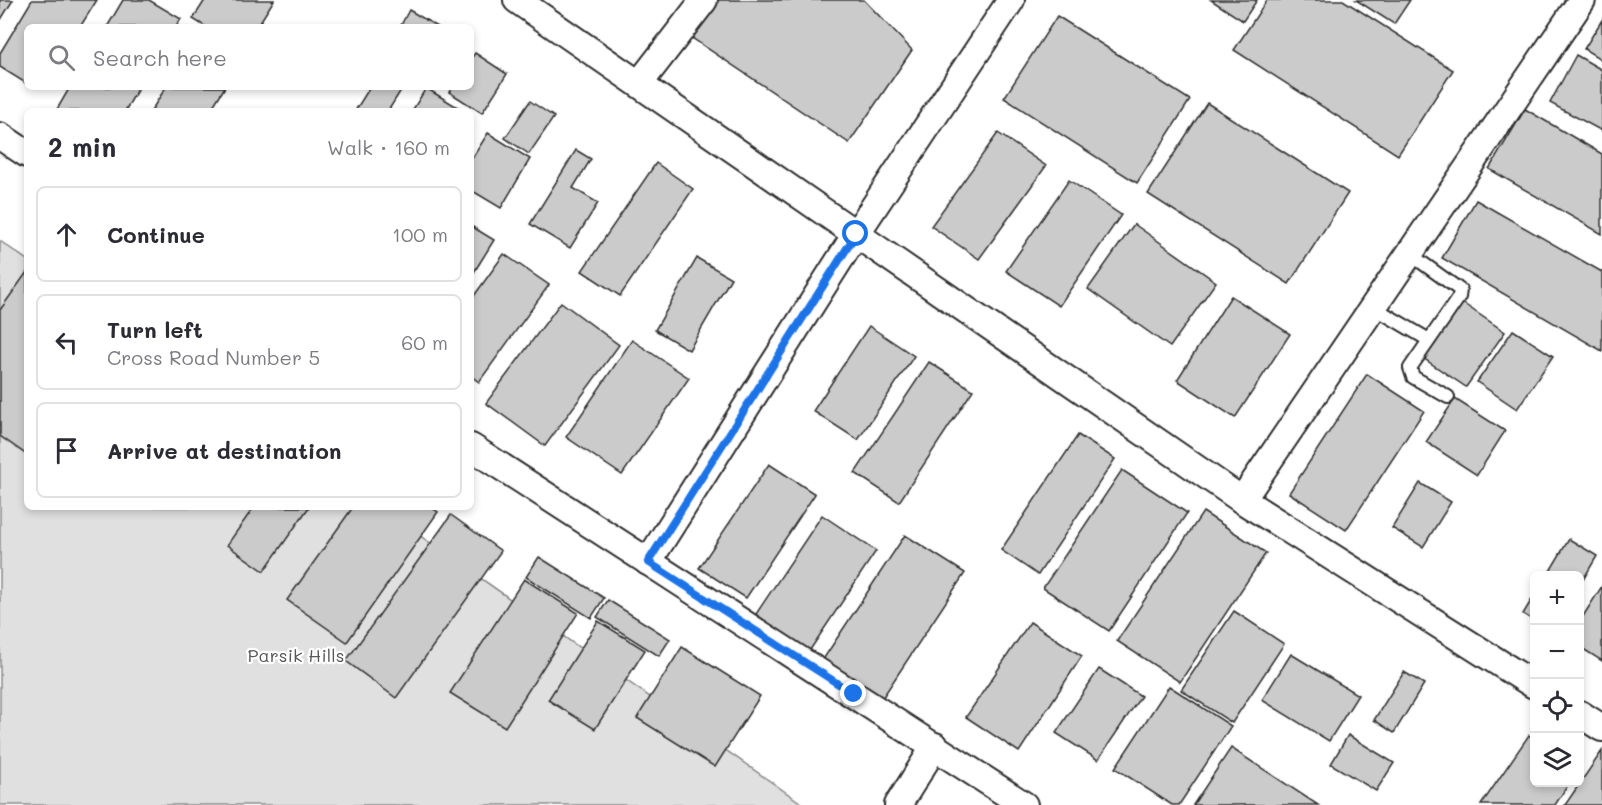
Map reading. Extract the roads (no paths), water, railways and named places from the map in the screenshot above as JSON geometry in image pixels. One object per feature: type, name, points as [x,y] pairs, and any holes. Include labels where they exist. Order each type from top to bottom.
[{"type":"street","points":[[517,0],[1242,500],[1530,682]]},
{"type":"street","points":[[639,84],[704,0]]},
{"type":"street","points":[[648,562],[856,234],[1011,0]]},
{"type":"street","points":[[1242,500],[1582,0]]},
{"type":"street","points":[[0,136],[24,152]]},
{"type":"street","points":[[474,449],[1024,805]]},
{"type":"street","points":[[1584,717],[1602,728]]},
{"type":"street","points":[[898,805],[935,746]]},
{"type":"lane","points":[[1410,254],[1460,290],[1459,297],[1412,364],[1413,377],[1448,397]]},
{"type":"lane","points":[[1373,307],[1429,340]]},
{"type":"park label","name":"Parsik Hills","points":[[296,656]]}]
